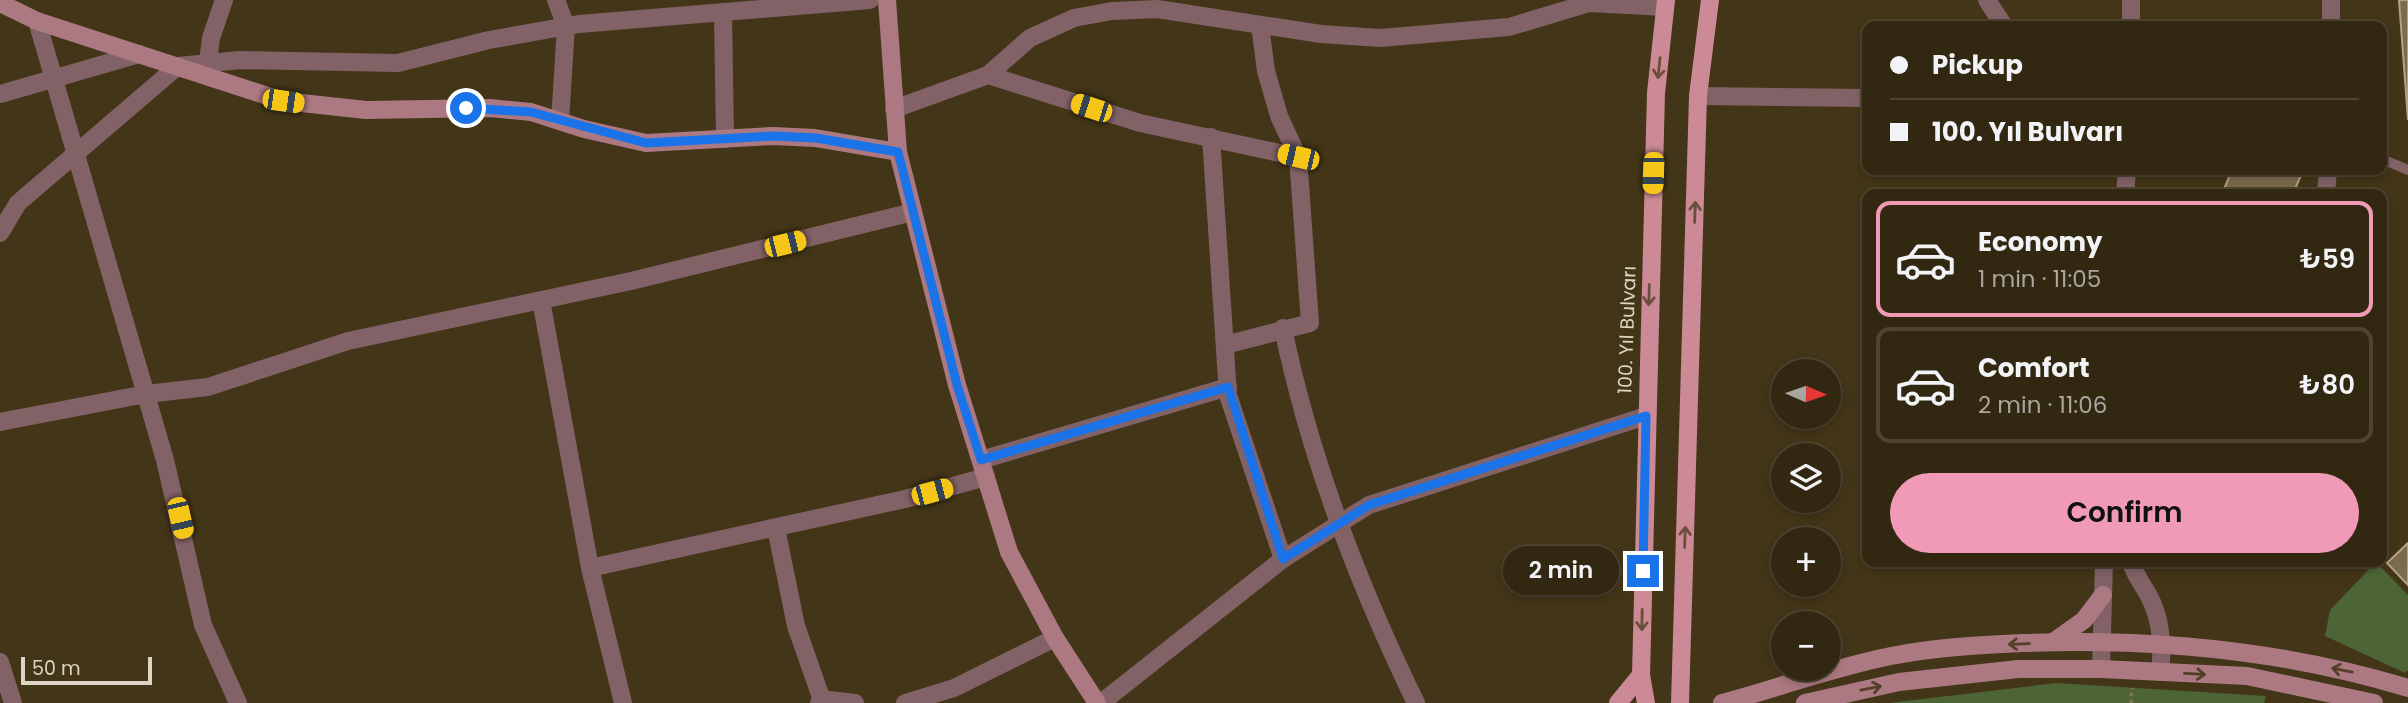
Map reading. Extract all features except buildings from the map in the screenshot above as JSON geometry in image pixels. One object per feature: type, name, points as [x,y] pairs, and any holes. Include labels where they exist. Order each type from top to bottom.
[{"type":"main road","points":[[1680,703],[1698,96],[1710,0]]},
{"type":"main road","name":"100. Yıl Bulvarı","points":[[1646,703],[1641,675],[1646,416],[1656,93],[1666,3]]},
{"type":"main road","points":[[1618,703],[1641,675]]},
{"type":"street","points":[[208,62],[211,37],[224,0]]},
{"type":"street","points":[[556,0],[566,26],[560,121]]},
{"type":"street","points":[[0,233],[18,203],[178,66],[208,62],[398,63],[489,40],[566,26],[870,0]]},
{"type":"street","points":[[887,0],[898,152],[957,385],[1009,552],[1055,638],[1099,703],[1283,559],[1369,505],[1646,416]]},
{"type":"street","points":[[1987,0],[2001,21]]},
{"type":"street","points":[[2131,0],[2131,21]]},
{"type":"street","points":[[2331,0],[2331,21]]},
{"type":"street","points":[[0,3],[37,21],[283,101],[366,110],[490,108],[531,112],[646,143],[816,138],[898,152]]},
{"type":"street","points":[[894,109],[988,75],[1030,38],[1074,18],[1099,13],[1157,9],[1321,34],[1429,36],[1509,27],[1589,3],[1666,3]]},
{"type":"street","points":[[723,12],[726,54],[725,139]]},
{"type":"street","points":[[37,21],[146,394],[180,518],[203,625],[238,703]]},
{"type":"street","points":[[1225,345],[1310,323],[1298,157],[1279,116],[1266,71],[1260,25]]},
{"type":"street","points":[[0,94],[139,54]]},
{"type":"street","points":[[988,75],[1140,123],[1298,157]]},
{"type":"street","points":[[1698,96],[1862,98]]},
{"type":"street","points":[[1211,137],[1228,387],[1283,559]]},
{"type":"street","points":[[0,422],[146,394],[208,387],[348,341],[541,300],[913,212]]},
{"type":"street","points":[[541,300],[590,568],[623,703]]},
{"type":"street","points":[[1283,328],[1297,396],[1338,523],[1388,645],[1416,703]]},
{"type":"street","points":[[590,568],[776,528],[983,469],[1228,387]]},
{"type":"street","points":[[776,528],[796,626],[821,702],[855,703]]},
{"type":"street","points":[[2101,669],[2105,567]]},
{"type":"street","points":[[2134,567],[2150,598],[2163,645],[2160,672]]},
{"type":"street","points":[[2053,642],[2084,620],[2103,595]]},
{"type":"street","points":[[905,703],[954,688],[1055,638]]},
{"type":"street","points":[[1722,703],[1891,656],[1971,646],[2053,642],[2214,648],[2283,658],[2356,673],[2408,688]]},
{"type":"street","points":[[0,662],[13,703]]},
{"type":"street","points":[[1805,703],[1910,681],[2018,669],[2101,669],[2248,676],[2374,703]]},
{"type":"lane","points":[[2387,161],[2408,170]]},
{"type":"green space","points":[[2371,567],[2381,567],[2408,595],[2408,670],[2405,673],[2325,636],[2330,610]]},
{"type":"green space","points":[[2056,683],[2266,696],[2264,703],[1889,703]]},
{"type":"route","points":[[466,108],[531,112],[584,129],[646,143],[773,136],[816,138],[898,152],[957,385],[981,460],[1228,387],[1228,395],[1283,559],[1369,505],[1646,416],[1643,571]]}]
